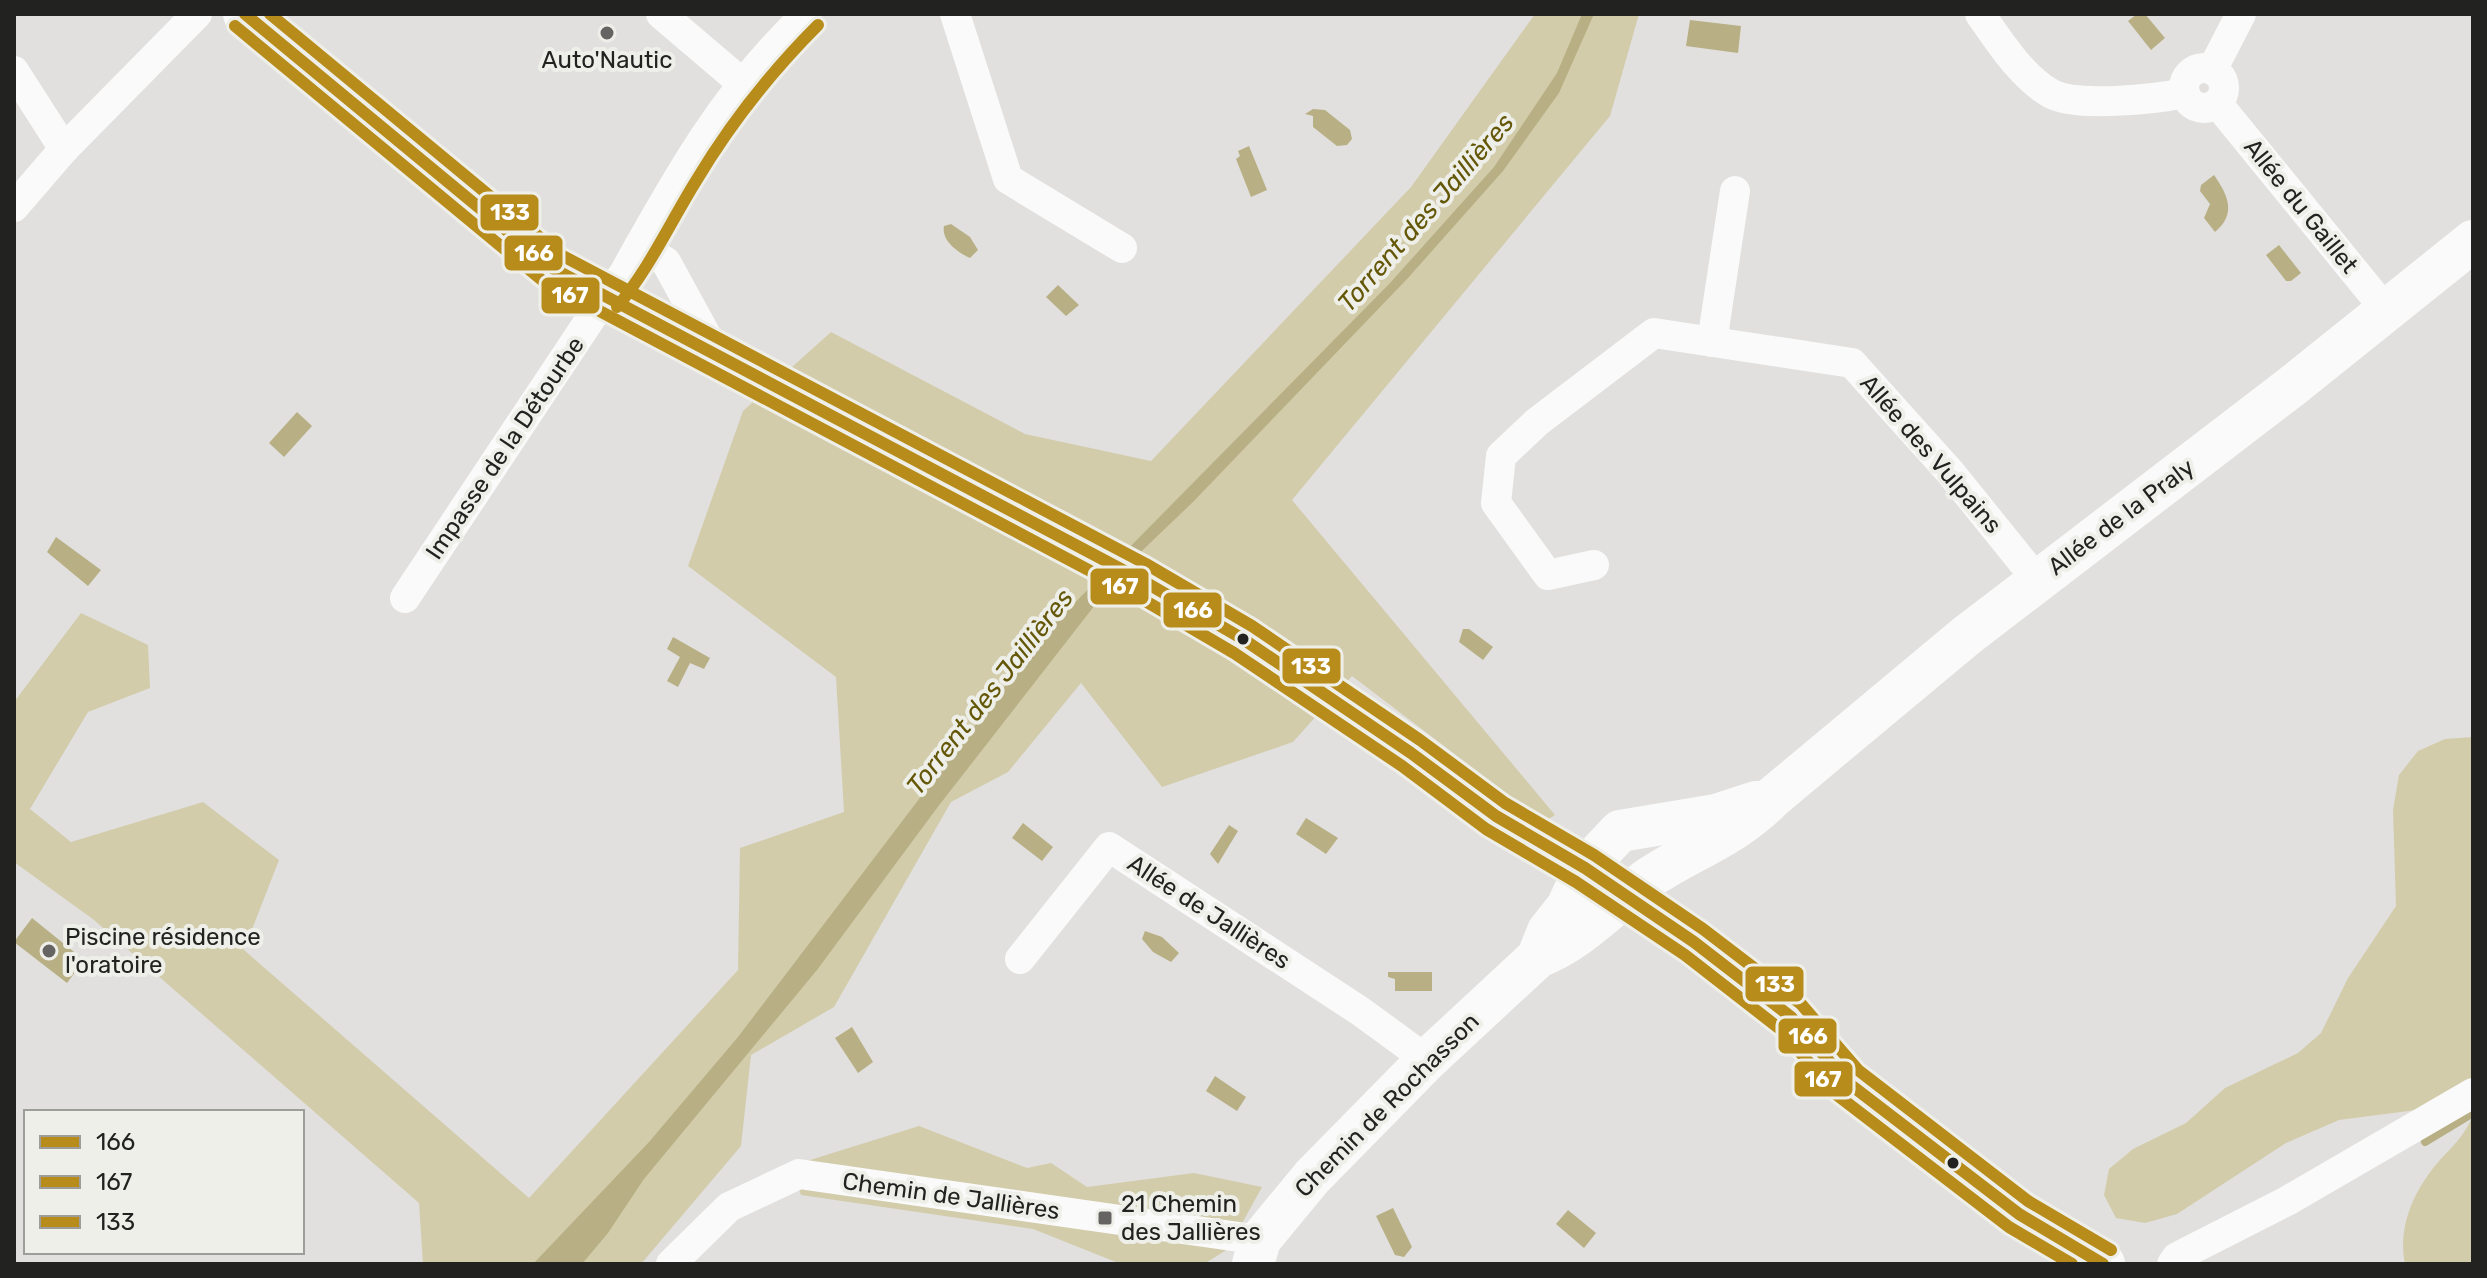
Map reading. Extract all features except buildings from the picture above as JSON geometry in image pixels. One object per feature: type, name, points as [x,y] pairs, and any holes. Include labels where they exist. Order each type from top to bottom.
[{"type":"main road","points":[[245,14],[534,255],[719,358],[1119,568],[1243,639],[1302,678],[1599,890],[1776,1035],[1847,1082],[2019,1214],[2103,1264]]},
{"type":"street","points":[[14,207],[64,149],[197,14]]},
{"type":"street","points":[[661,14],[742,83]]},
{"type":"street","name":"Impasse de la Détourbe","points":[[405,598],[605,297],[623,275],[715,118],[764,54],[807,14]]},
{"type":"street","points":[[955,14],[1008,179],[1122,248]]},
{"type":"street","points":[[1980,14],[2008,53],[2051,94],[2108,103],[2185,93]]},
{"type":"street","points":[[2212,70],[2241,14]]},
{"type":"street","points":[[2212,70],[2224,85],[2217,103],[2198,107],[2185,93],[2185,81],[2194,71],[2212,70]]},
{"type":"street","points":[[14,71],[64,149]]},
{"type":"street","name":"Allée du Gaillet","points":[[2217,103],[2385,309]]},
{"type":"street","points":[[1712,342],[1735,191]]},
{"type":"street","name":"Allée de la Praly","points":[[1599,890],[1716,815],[1773,797],[2038,581],[2291,387],[2473,241]]},
{"type":"street","points":[[639,246],[666,262],[719,358]]},
{"type":"street","name":"Allée des Vulpains","points":[[1594,565],[1548,575],[1496,503],[1501,456],[1550,412],[1654,333],[1852,363],[1950,472],[2038,581]]},
{"type":"street","name":"Allée de la Praly","points":[[1599,890],[1620,831],[1676,840]]},
{"type":"street","name":"Allée de Jallières","points":[[1020,959],[1109,847],[1360,1011],[1427,1060]]},
{"type":"street","name":"Chemin de Rochasson","points":[[1257,1252],[1312,1177],[1427,1060],[1538,957],[1560,949],[1599,890]]},
{"type":"street","points":[[2172,1264],[2177,1257],[2287,1201],[2473,1093]]},
{"type":"street","name":"Chemin de Jallières","points":[[671,1264],[729,1207],[799,1174],[1257,1252]]},
{"type":"shaded area","points":[[1535,14],[1639,14],[1610,116],[1292,500],[1555,815],[1544,822],[1352,676],[1293,742],[1162,787],[1081,683],[1008,772],[951,802],[834,1007],[751,1055],[741,1146],[641,1264],[423,1264],[419,1203],[94,920],[14,862],[14,702],[81,613],[148,645],[150,688],[88,712],[30,809],[71,842],[203,802],[279,860],[244,950],[529,1198],[738,970],[740,848],[844,812],[836,677],[688,566],[743,411],[831,332],[1025,434],[1151,461],[1411,187]]},
{"type":"shaded area","points":[[1582,14],[1594,14],[1559,93],[1503,171],[1408,278],[1193,502],[1123,569],[937,808],[817,970],[644,1179],[608,1233],[582,1264],[533,1264],[649,1142],[738,1037],[1046,632],[1390,283],[1494,167],[1557,73]]},
{"type":"shaded area","points":[[2137,14],[2145,14],[2165,38],[2151,50],[2128,21]]},
{"type":"shaded area","points":[[1690,20],[1741,26],[1738,53],[1686,46]]},
{"type":"shaded area","points":[[1313,109],[1325,110],[1350,130],[1352,139],[1347,145],[1337,146],[1313,127],[1313,116],[1305,114]]},
{"type":"shaded area","points":[[1249,146],[1267,190],[1251,197],[1236,159],[1240,156],[1238,151]]},
{"type":"shaded area","points":[[2214,175],[2228,204],[2226,218],[2215,232],[2204,218],[2210,204],[2200,191],[2201,185]]},
{"type":"shaded area","points":[[951,224],[970,237],[978,250],[970,258],[947,241],[944,226]]},
{"type":"shaded area","points":[[2279,245],[2301,273],[2291,281],[2286,281],[2266,255]]},
{"type":"shaded area","points":[[1058,285],[1079,305],[1066,316],[1046,297]]},
{"type":"shaded area","points":[[297,412],[312,426],[284,457],[269,443]]},
{"type":"shaded area","points":[[56,537],[101,570],[88,586],[47,552]]},
{"type":"shaded area","points":[[1463,629],[1469,629],[1493,647],[1483,660],[1459,642]]},
{"type":"shaded area","points":[[673,637],[710,658],[704,669],[690,663],[678,687],[667,681],[680,657],[667,649]]},
{"type":"shaded area","points":[[2473,737],[2473,1264],[2405,1264],[2403,1252],[2408,1215],[2418,1192],[2472,1117],[2455,1105],[2339,1120],[2286,1143],[2177,1214],[2145,1223],[2116,1218],[2104,1195],[2109,1169],[2133,1149],[2186,1123],[2225,1088],[2298,1053],[2321,1033],[2348,978],[2396,906],[2393,810],[2399,775],[2418,751],[2445,739]]},
{"type":"shaded area","points":[[1306,818],[1338,838],[1326,854],[1296,834]]},
{"type":"shaded area","points":[[1023,823],[1053,847],[1042,861],[1012,838]]},
{"type":"shaded area","points":[[1229,825],[1238,831],[1218,864],[1210,854]]},
{"type":"shaded area","name":"Piscine résidence l'oratoire","points":[[32,918],[84,960],[67,983],[14,942]]},
{"type":"shaded area","points":[[1145,931],[1162,937],[1179,953],[1171,962],[1153,952],[1142,939]]},
{"type":"shaded area","points":[[1388,972],[1432,972],[1432,991],[1395,991],[1395,979],[1388,977]]},
{"type":"shaded area","points":[[852,1027],[873,1062],[858,1073],[835,1038]]},
{"type":"shaded area","points":[[1215,1076],[1246,1097],[1237,1111],[1206,1091]]},
{"type":"shaded area","points":[[919,1126],[1027,1168],[1051,1163],[1087,1187],[1194,1173],[1262,1187],[1228,1249],[1204,1264],[1121,1264],[1033,1229],[801,1195],[791,1166]]},
{"type":"shaded area","points":[[1393,1208],[1412,1247],[1404,1257],[1395,1255],[1376,1216]]},
{"type":"shaded area","points":[[1568,1210],[1596,1233],[1584,1248],[1556,1224]]},
{"type":"waterway","points":[[2425,1142],[2473,1113]]},
{"type":"transit line","name":"166","points":[[245,14],[552,268],[1138,578],[1243,639],[1411,753],[1496,816],[1585,868],[1694,942],[1791,1017],[1847,1082],[2019,1214],[2103,1264]]},
{"type":"transit line","name":"133","points":[[270,14],[561,255],[1146,564],[1252,626],[1420,740],[1505,803],[1594,855],[1703,929],[1801,1004],[1858,1070],[2028,1201],[2111,1250]]},
{"type":"transit line","name":"167","points":[[617,307],[639,277],[737,119],[818,25]]},
{"type":"transit line","name":"167","points":[[235,26],[543,281],[1130,592],[1234,653],[1402,766],[1486,829],[1576,882],[1685,955],[1780,1029],[1837,1095],[2009,1227],[2072,1264]]},
{"type":"place","name":"Auto'Nautic","points":[[607,33]]},
{"type":"place","name":"Piscine résidence l'oratoire","points":[[49,951]]},
{"type":"place","name":"21 Chemin des Jallières","points":[[1105,1218]]},
{"type":"water label","name":"Torrent des Jaillières","points":[[1426,213]]},
{"type":"water label","name":"Torrent des Jaillières","points":[[990,692]]}]
